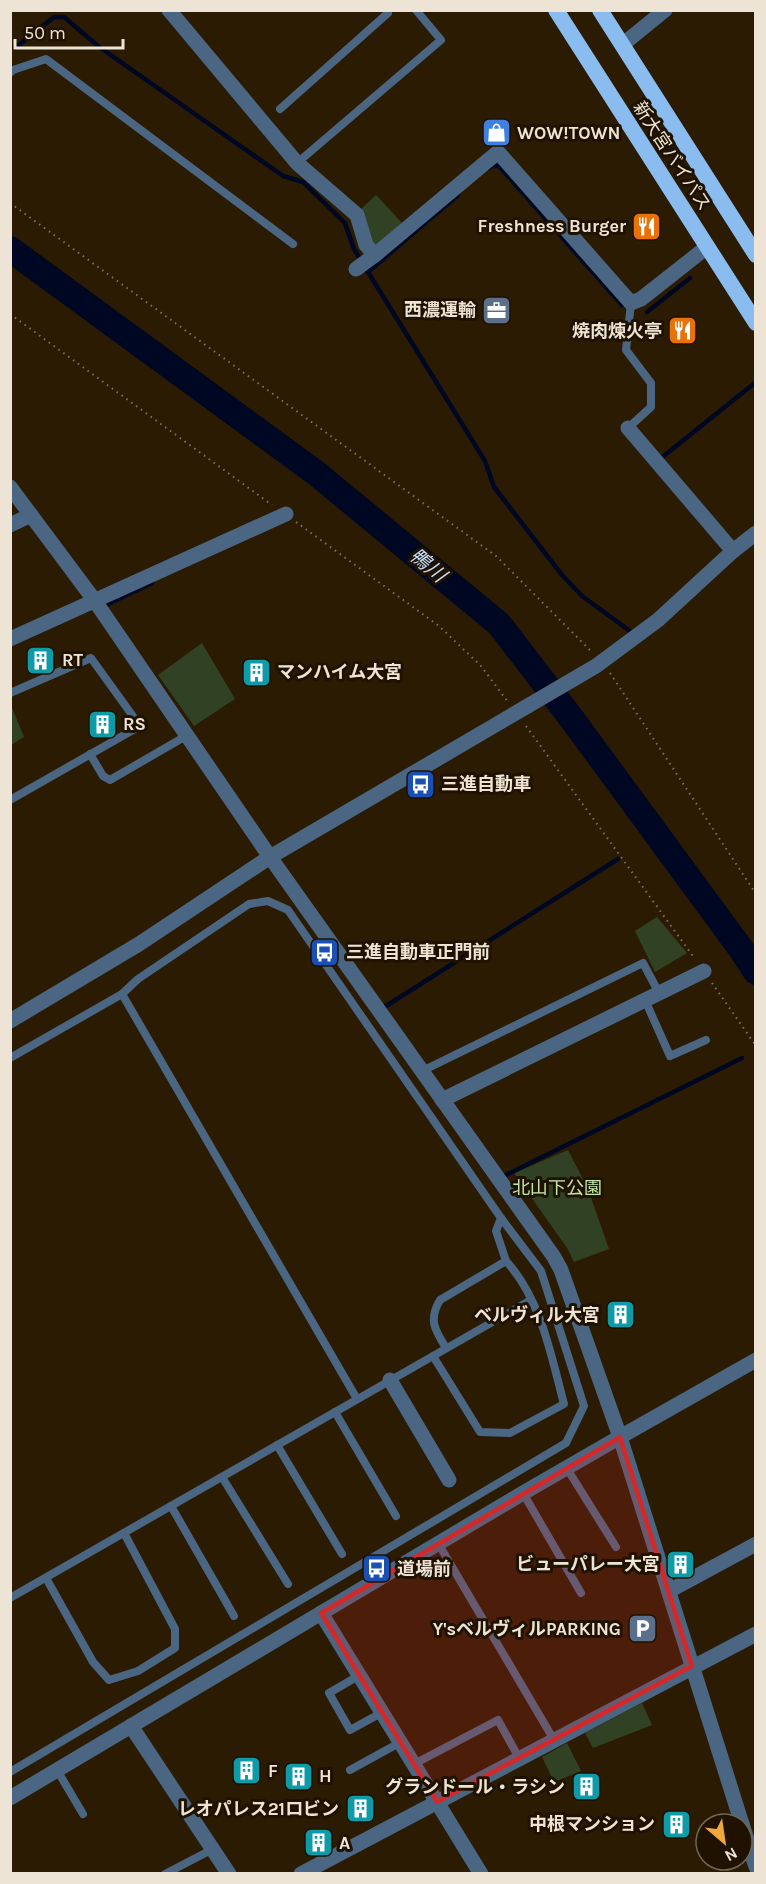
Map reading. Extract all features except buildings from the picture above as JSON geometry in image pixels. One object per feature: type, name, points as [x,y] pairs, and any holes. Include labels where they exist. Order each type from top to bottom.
[{"type":"highway","name":"新大宮バイパス","points":[[556,10],[756,323]]},
{"type":"highway","name":"新大宮バイパス","points":[[600,10],[756,255]]},
{"type":"street","points":[[169,10],[297,163],[357,215],[366,245],[375,255]]},
{"type":"street","points":[[622,45],[664,10]]},
{"type":"street","points":[[356,269],[498,152],[631,303],[641,300],[707,247]]},
{"type":"street","points":[[628,428],[733,551]]},
{"type":"street","points":[[10,487],[95,601],[270,857],[558,1263],[620,1437],[738,1812]]},
{"type":"street","points":[[10,639],[286,514]]},
{"type":"street","points":[[10,525],[31,515]]},
{"type":"street","points":[[10,1021],[139,944],[270,857],[599,664],[658,620],[733,551],[756,533]]},
{"type":"street","points":[[442,1100],[704,971]]},
{"type":"street","points":[[10,1798],[523,1492],[756,1360]]},
{"type":"street","points":[[390,1380],[449,1480]]},
{"type":"street","points":[[669,1591],[756,1544]]},
{"type":"street","points":[[321,1612],[481,1874]]},
{"type":"street","points":[[301,1874],[756,1634]]},
{"type":"street","points":[[131,1726],[229,1874]]},
{"type":"lane","points":[[280,109],[388,13],[386,10]]},
{"type":"lane","points":[[297,163],[441,40],[416,10]]},
{"type":"lane","points":[[12,70],[46,59],[293,244]]},
{"type":"lane","points":[[628,428],[651,407],[651,383],[626,350],[631,303]]},
{"type":"lane","points":[[10,693],[91,658],[140,726],[10,800]]},
{"type":"lane","points":[[90,754],[104,776],[110,780],[186,736]]},
{"type":"lane","points":[[10,1058],[122,994],[138,978],[249,904],[268,901],[288,910],[501,1218],[541,1271],[584,1406],[566,1443],[10,1772]]},
{"type":"lane","points":[[422,1071],[643,963],[659,993]]},
{"type":"lane","points":[[122,994],[357,1399]]},
{"type":"lane","points":[[645,1000],[670,1056],[706,1040]]},
{"type":"lane","points":[[433,1356],[480,1432],[510,1433],[564,1404],[540,1318],[516,1272],[506,1261],[496,1231],[501,1218]]},
{"type":"lane","points":[[446,1348],[432,1318],[440,1300],[506,1261]]},
{"type":"lane","points":[[10,1598],[531,1300]]},
{"type":"lane","points":[[335,1412],[396,1516]]},
{"type":"lane","points":[[277,1445],[342,1554]]},
{"type":"lane","points":[[566,1467],[616,1547]]},
{"type":"lane","points":[[222,1476],[288,1584]]},
{"type":"lane","points":[[523,1492],[581,1593]]},
{"type":"lane","points":[[171,1506],[234,1616]]},
{"type":"lane","points":[[46,1578],[93,1662],[109,1680],[138,1671],[175,1648],[175,1629],[124,1533]]},
{"type":"lane","points":[[438,1543],[554,1740]]},
{"type":"lane","points":[[360,1675],[329,1693],[350,1730],[382,1712]]},
{"type":"lane","points":[[414,1764],[498,1720],[519,1758]]},
{"type":"lane","points":[[350,1770],[401,1742]]},
{"type":"lane","points":[[57,1770],[83,1814]]},
{"type":"lane","points":[[165,1874],[213,1849]]},
{"type":"path","points":[[10,203],[495,556],[599,664],[756,894]]},
{"type":"path","points":[[520,712],[756,1047]]},
{"type":"highlighted area","points":[[620,1437],[692,1666],[437,1802],[321,1613]]},
{"type":"green space","points":[[376,195],[404,225],[375,251],[359,211]]},
{"type":"green space","points":[[202,643],[235,699],[194,726],[158,675]]},
{"type":"green space","points":[[10,703],[24,737],[11,745],[10,745]]},
{"type":"green space","points":[[657,917],[687,953],[655,972],[635,931]]},
{"type":"green space","name":"北山下公園","points":[[568,1150],[588,1189],[609,1249],[574,1262],[567,1248],[514,1173]]},
{"type":"green space","points":[[642,1703],[652,1725],[593,1748],[585,1733]]},
{"type":"green space","points":[[567,1743],[581,1771],[554,1782],[542,1757]]},
{"type":"waterway","points":[[15,48],[54,17],[64,17],[98,46],[283,176],[303,182],[345,223],[354,249],[368,272],[458,195]]},
{"type":"waterway","points":[[489,168],[499,166],[622,305]]},
{"type":"waterway","name":"鴨川","points":[[10,249],[316,473],[499,624],[572,719],[756,972]]},
{"type":"waterway","points":[[368,272],[485,461],[494,487],[562,575],[582,596],[630,631]]},
{"type":"waterway","points":[[647,312],[690,278]]},
{"type":"waterway","points":[[660,459],[756,382]]},
{"type":"waterway","points":[[106,605],[152,583]]},
{"type":"waterway","points":[[386,1006],[618,859]]},
{"type":"waterway","points":[[506,1175],[742,1058]]},
{"type":"place","name":"WOW!TOWN","points":[[496,133]]},
{"type":"place","name":"Freshness Burger","points":[[647,226]]},
{"type":"place","name":"西濃運輸","points":[[497,310]]},
{"type":"place","name":"焼肉煉火亭","points":[[683,331]]},
{"type":"place","name":"RT","points":[[41,660]]},
{"type":"place","name":"マンハイム大宮","points":[[256,672]]},
{"type":"place","name":"RS","points":[[102,724]]},
{"type":"place","name":"三進自動車","points":[[420,784]]},
{"type":"place","name":"三進自動車正門前","points":[[325,952]]},
{"type":"place","name":"ベルヴィル大宮","points":[[621,1315]]},
{"type":"place","name":"ビューパレー大宮","points":[[681,1564]]},
{"type":"place","name":"道場前","points":[[376,1569]]},
{"type":"place","name":"Y'sベルヴィルPARKING","points":[[642,1629]]},
{"type":"place","name":"F","points":[[247,1771]]},
{"type":"place","name":"H","points":[[298,1776]]},
{"type":"place","name":"グランドール・ラシン","points":[[586,1787]]},
{"type":"place","name":"レオパレス21ロビン","points":[[360,1809]]},
{"type":"place","name":"中根マンション","points":[[676,1824]]},
{"type":"place","name":"A","points":[[318,1843]]}]
